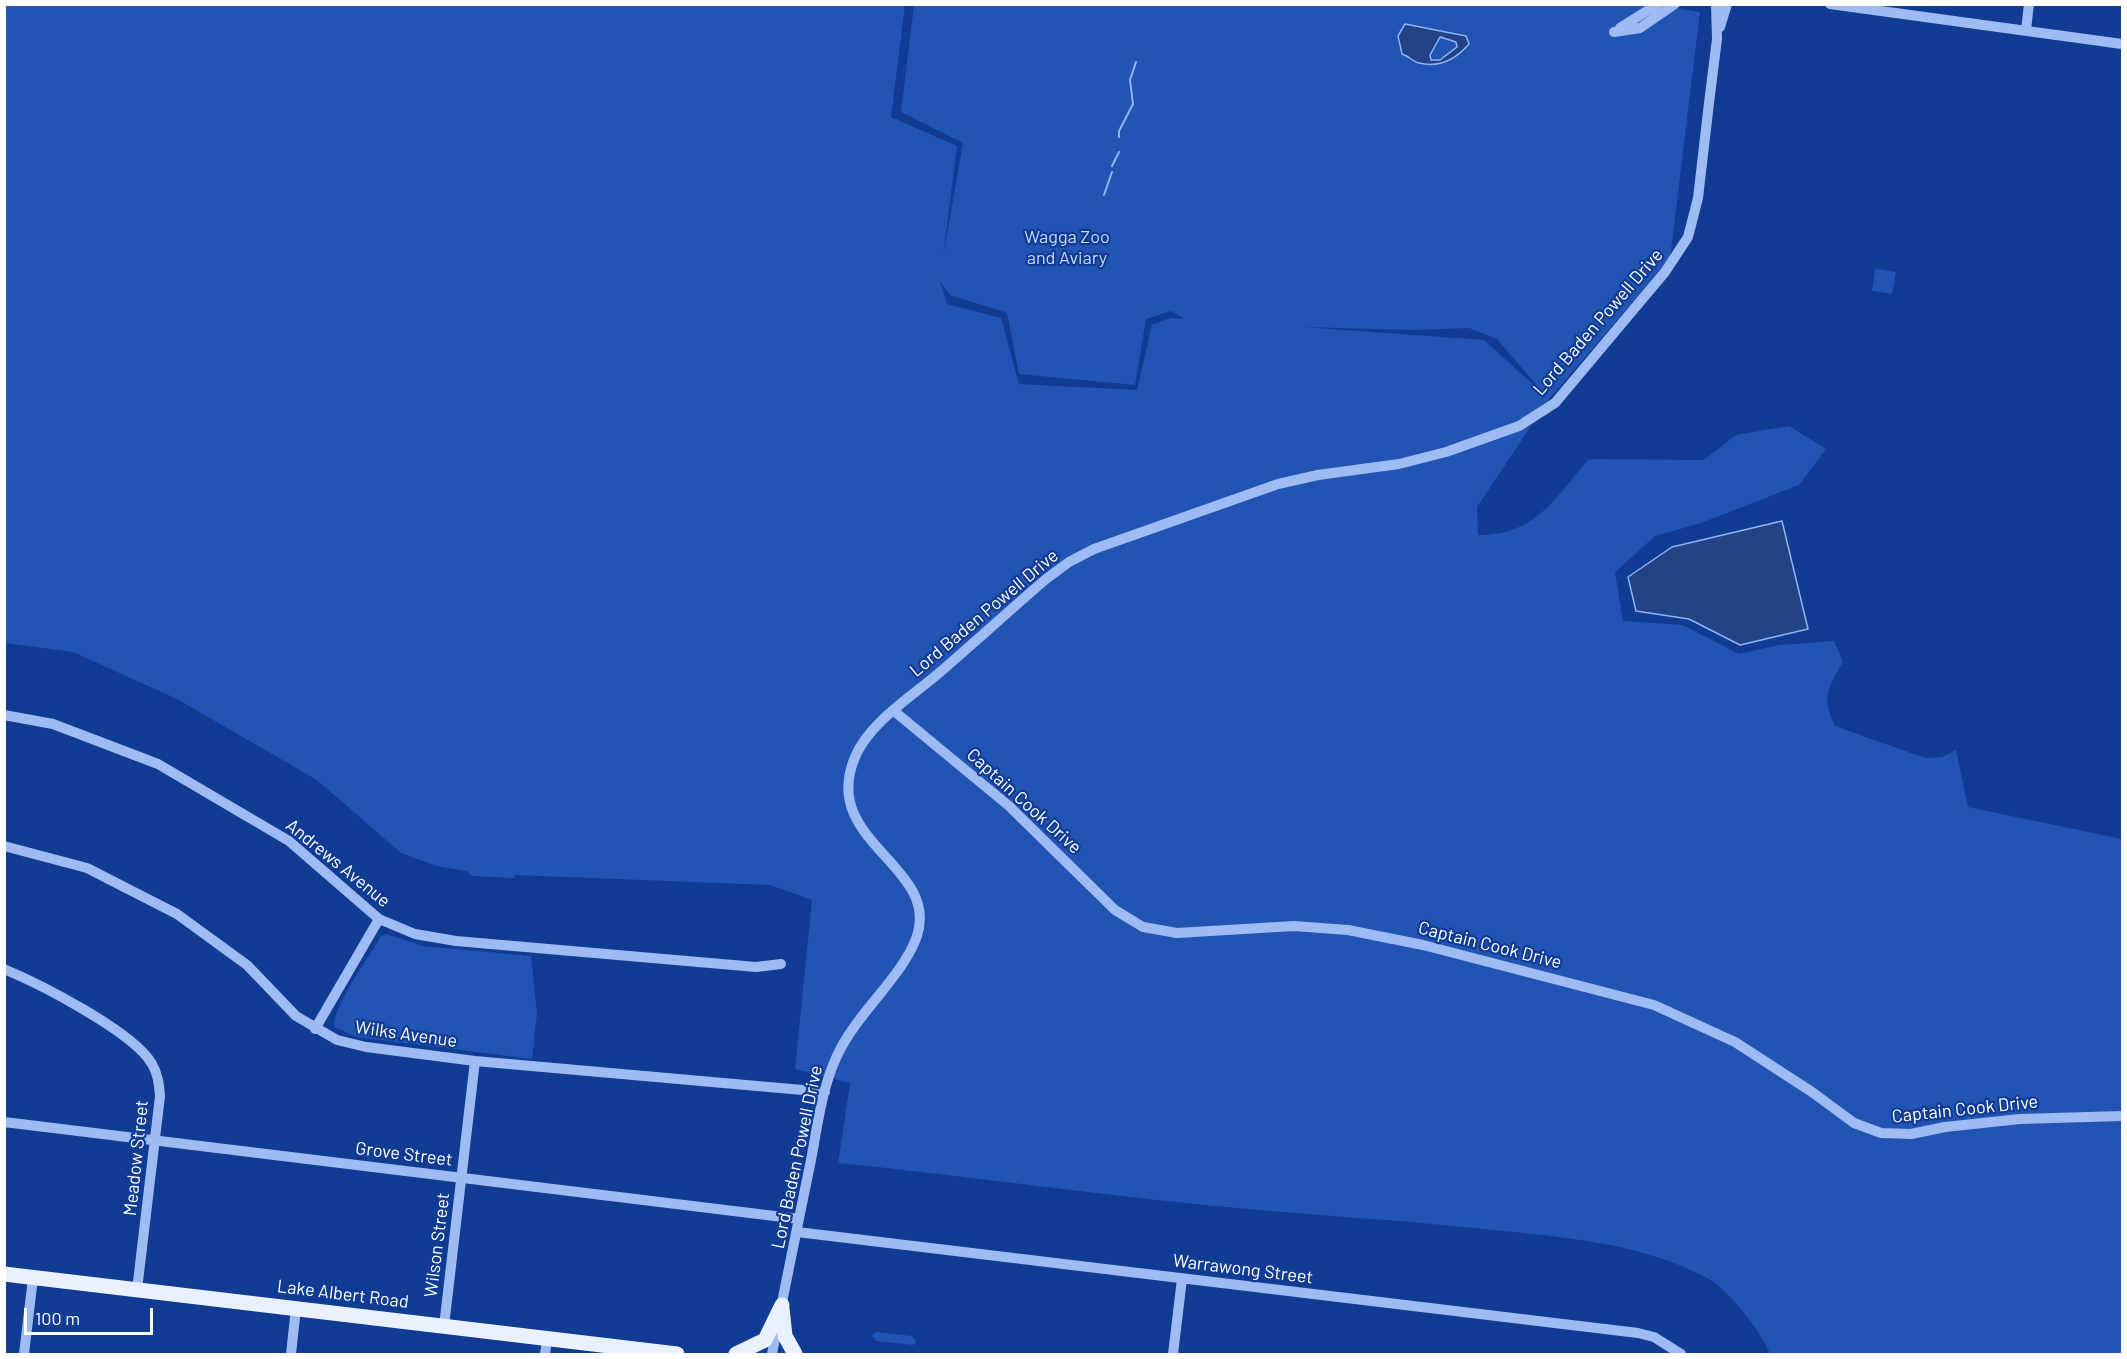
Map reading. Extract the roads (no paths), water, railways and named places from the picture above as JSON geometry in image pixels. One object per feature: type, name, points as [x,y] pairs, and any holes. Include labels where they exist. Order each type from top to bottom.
[{"type":"main road","name":"Lake Albert Road","points":[[4,1274],[677,1354]]},
{"type":"main road","points":[[736,1354],[765,1340],[782,1305]]},
{"type":"main road","points":[[782,1305],[785,1336],[795,1354]]},
{"type":"street","points":[[1658,4],[1614,32],[1640,28],[1675,4]]},
{"type":"street","name":"Lord Baden Powell Drive","points":[[772,1354],[825,1092],[844,1042],[906,958],[918,934],[920,920],[915,894],[902,874],[862,832],[854,813],[850,796],[850,776],[855,758],[864,741],[894,711],[1046,579],[1069,562],[1094,549],[1278,484],[1318,475],[1399,464],[1446,452],[1519,426],[1555,403],[1665,272],[1688,237],[1698,198],[1717,39],[1716,4]]},
{"type":"street","name":"Lord Baden Powell Drive","points":[[1717,39],[1727,4]]},
{"type":"street","points":[[1830,4],[1884,8],[2122,44]]},
{"type":"street","points":[[2026,30],[2029,4]]},
{"type":"street","name":"Captain Cook Drive","points":[[894,711],[1009,806],[1115,910],[1143,927],[1177,933],[1294,926],[1348,930],[1412,942],[1644,1002],[1680,1015],[1735,1041],[1854,1123],[1881,1133],[1911,1134],[1945,1127],[2020,1119],[2122,1116]]},
{"type":"street","name":"Andrews Avenue","points":[[4,715],[53,724],[158,764],[289,841],[380,919],[415,934],[456,941],[756,967],[781,964]]},
{"type":"street","name":"Wilks Avenue","points":[[4,846],[87,868],[177,914],[247,965],[296,1016],[338,1041],[366,1047],[476,1060],[825,1092]]},
{"type":"street","points":[[315,1029],[380,919]]},
{"type":"street","name":"Meadow Street","points":[[4,969],[56,993],[141,1050],[152,1064],[158,1078],[156,1141],[137,1290]]},
{"type":"street","name":"Wilson Street","points":[[444,1326],[476,1060]]},
{"type":"street","name":"Grove Street","points":[[4,1122],[799,1219]]},
{"type":"street","name":"Warrawong Street","points":[[797,1232],[1638,1333],[1654,1337],[1681,1354]]},
{"type":"street","points":[[24,1354],[33,1278]]},
{"type":"street","points":[[1173,1354],[1182,1279]]},
{"type":"street","points":[[291,1354],[296,1308]]},
{"type":"street","points":[[544,1354],[546,1338]]},
{"type":"waterway","points":[[1119,137],[1119,131],[1133,104],[1130,80],[1136,62]]},
{"type":"waterway","points":[[1112,166],[1119,152]]},
{"type":"waterway","points":[[1104,195],[1112,172]]},
{"type":"park label","name":"Wagga Zoo and Aviary","points":[[1067,247]]}]
